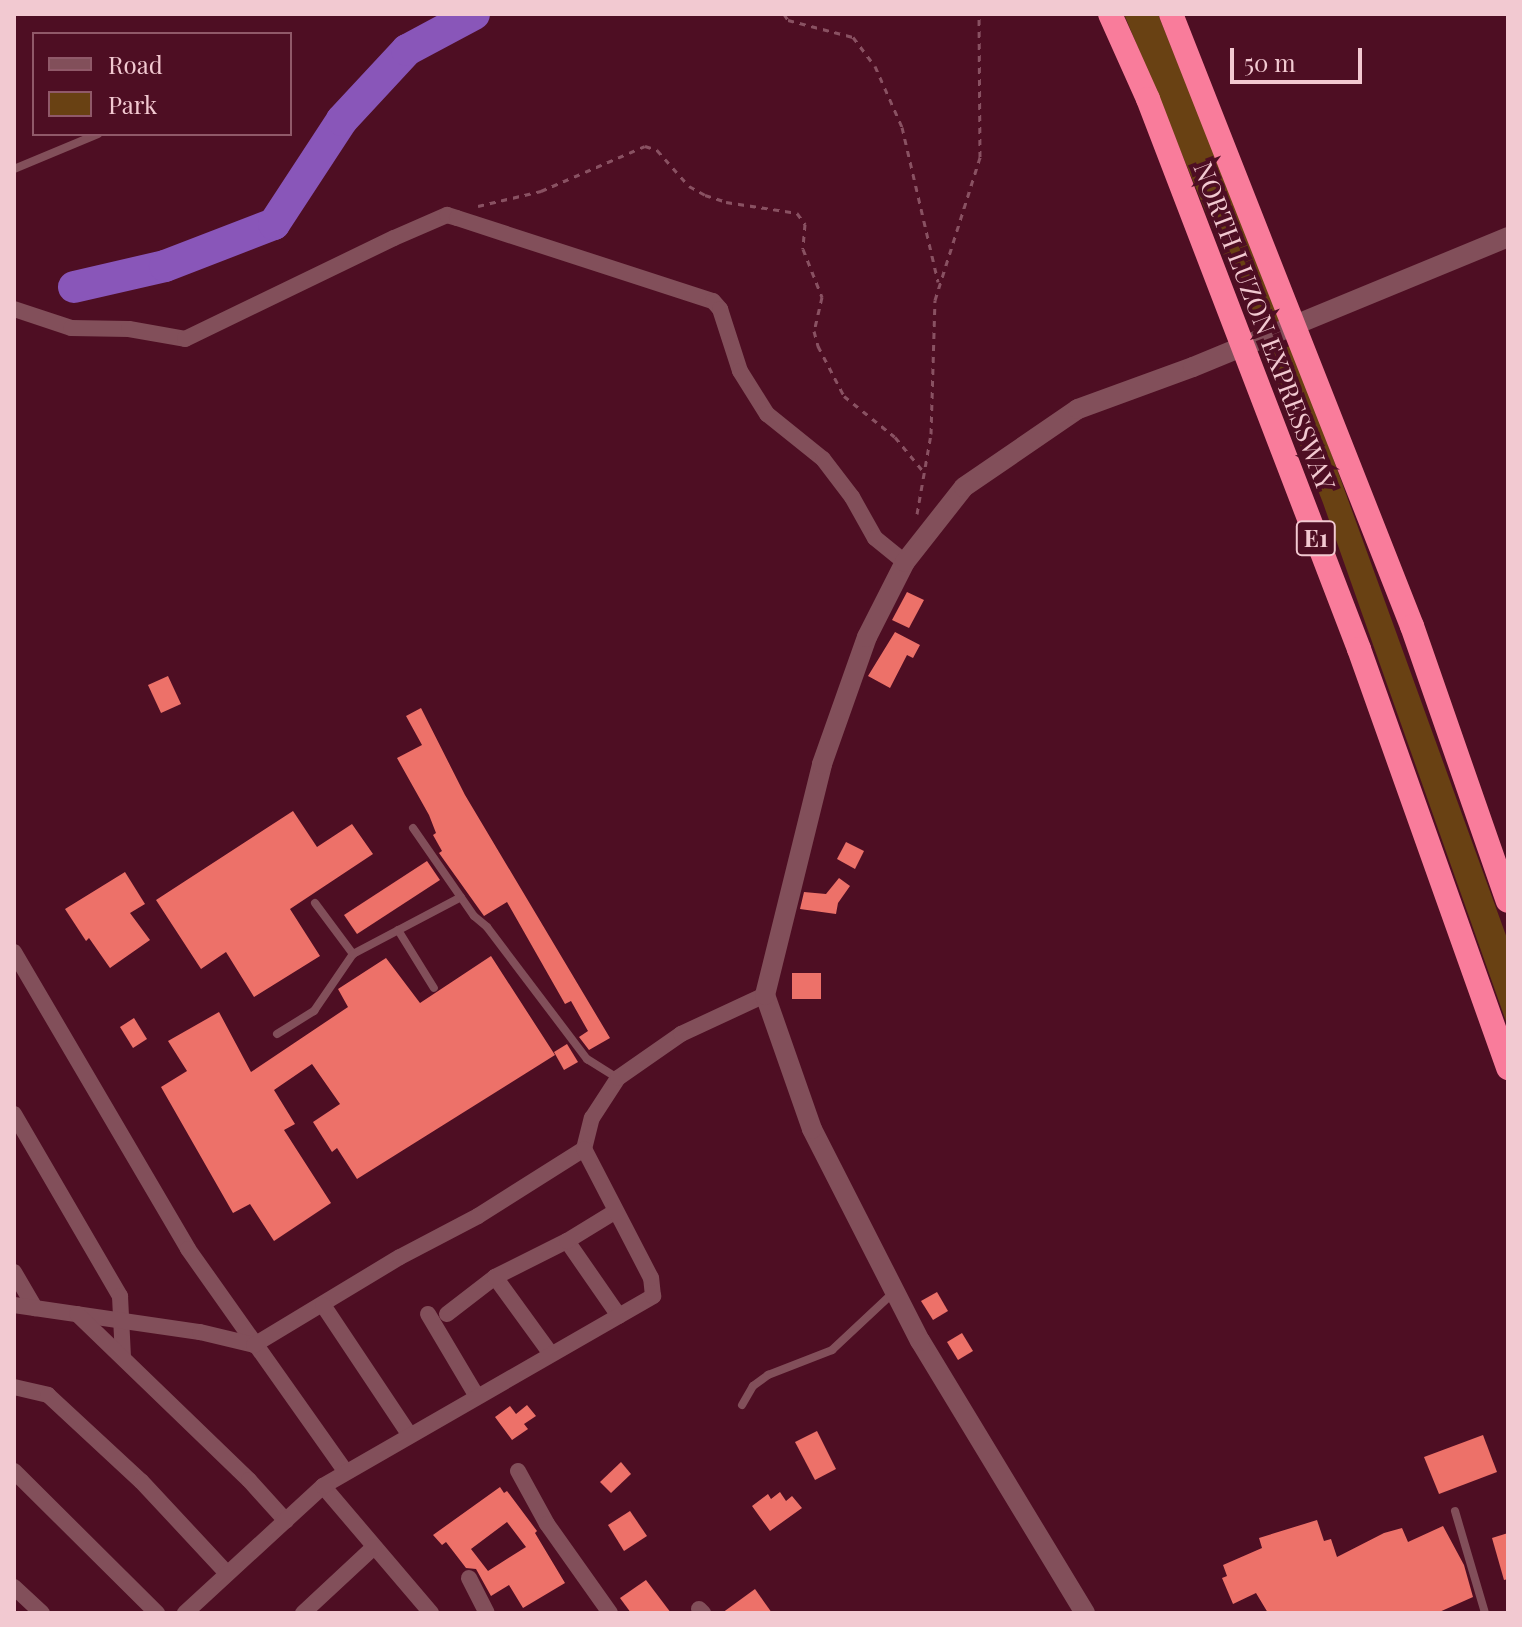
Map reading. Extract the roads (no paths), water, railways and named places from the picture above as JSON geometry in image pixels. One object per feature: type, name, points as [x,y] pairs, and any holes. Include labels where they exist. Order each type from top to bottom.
[{"type":"highway","name":"NORTH LUZON EXPRESSWAY","points":[[1110,14],[1148,99],[1359,649],[1508,1068]]},
{"type":"highway","name":"NORTH LUZON EXPRESSWAY","points":[[1171,14],[1412,626],[1508,901]]},
{"type":"street","points":[[14,309],[71,328],[129,329],[185,339],[447,215],[713,301],[720,309],[740,371],[767,414],[823,459],[852,497],[875,538],[905,562]]},
{"type":"street","points":[[1085,1613],[920,1341],[812,1129],[765,995],[822,764],[867,637],[905,562],[964,487],[1078,409],[1193,367],[1508,237]]},
{"type":"street","points":[[17,963],[157,1197],[254,1345],[346,1472]]},
{"type":"street","points":[[185,1613],[226,1572],[323,1486],[476,1395],[653,1296],[655,1288],[584,1149],[592,1118],[618,1078],[681,1034],[765,995]]},
{"type":"street","points":[[14,1114],[120,1296],[123,1357]]},
{"type":"street","points":[[14,1305],[120,1319],[254,1345],[400,1257],[478,1216],[584,1149]]},
{"type":"street","points":[[447,1314],[495,1277],[567,1241],[616,1211]]},
{"type":"street","points":[[567,1241],[619,1316]]},
{"type":"street","points":[[14,1272],[35,1308]]},
{"type":"street","points":[[495,1277],[551,1354]]},
{"type":"street","points":[[323,1305],[409,1434]]},
{"type":"street","points":[[77,1314],[286,1521]]},
{"type":"street","points":[[428,1314],[476,1395]]},
{"type":"street","points":[[14,1387],[48,1395],[141,1481],[226,1572]]},
{"type":"street","points":[[14,1471],[157,1613]]},
{"type":"street","points":[[518,1471],[547,1524],[610,1613]]},
{"type":"street","points":[[323,1486],[421,1609]]},
{"type":"street","points":[[303,1613],[374,1547]]},
{"type":"street","points":[[469,1578],[487,1613]]},
{"type":"street","points":[[14,1587],[42,1613]]},
{"type":"lane","points":[[14,169],[93,136]]},
{"type":"lane","points":[[413,828],[461,897],[587,1059],[618,1078]]},
{"type":"lane","points":[[277,1034],[314,1011],[353,954],[461,897]]},
{"type":"lane","points":[[315,903],[353,954]]},
{"type":"lane","points":[[398,930],[434,988]]},
{"type":"lane","points":[[742,1405],[753,1386],[768,1375],[832,1350],[895,1291]]},
{"type":"lane","points":[[1455,1511],[1485,1613]]},
{"type":"waterway","points":[[74,287],[165,266],[274,224],[342,120],[407,50],[474,14]]}]
